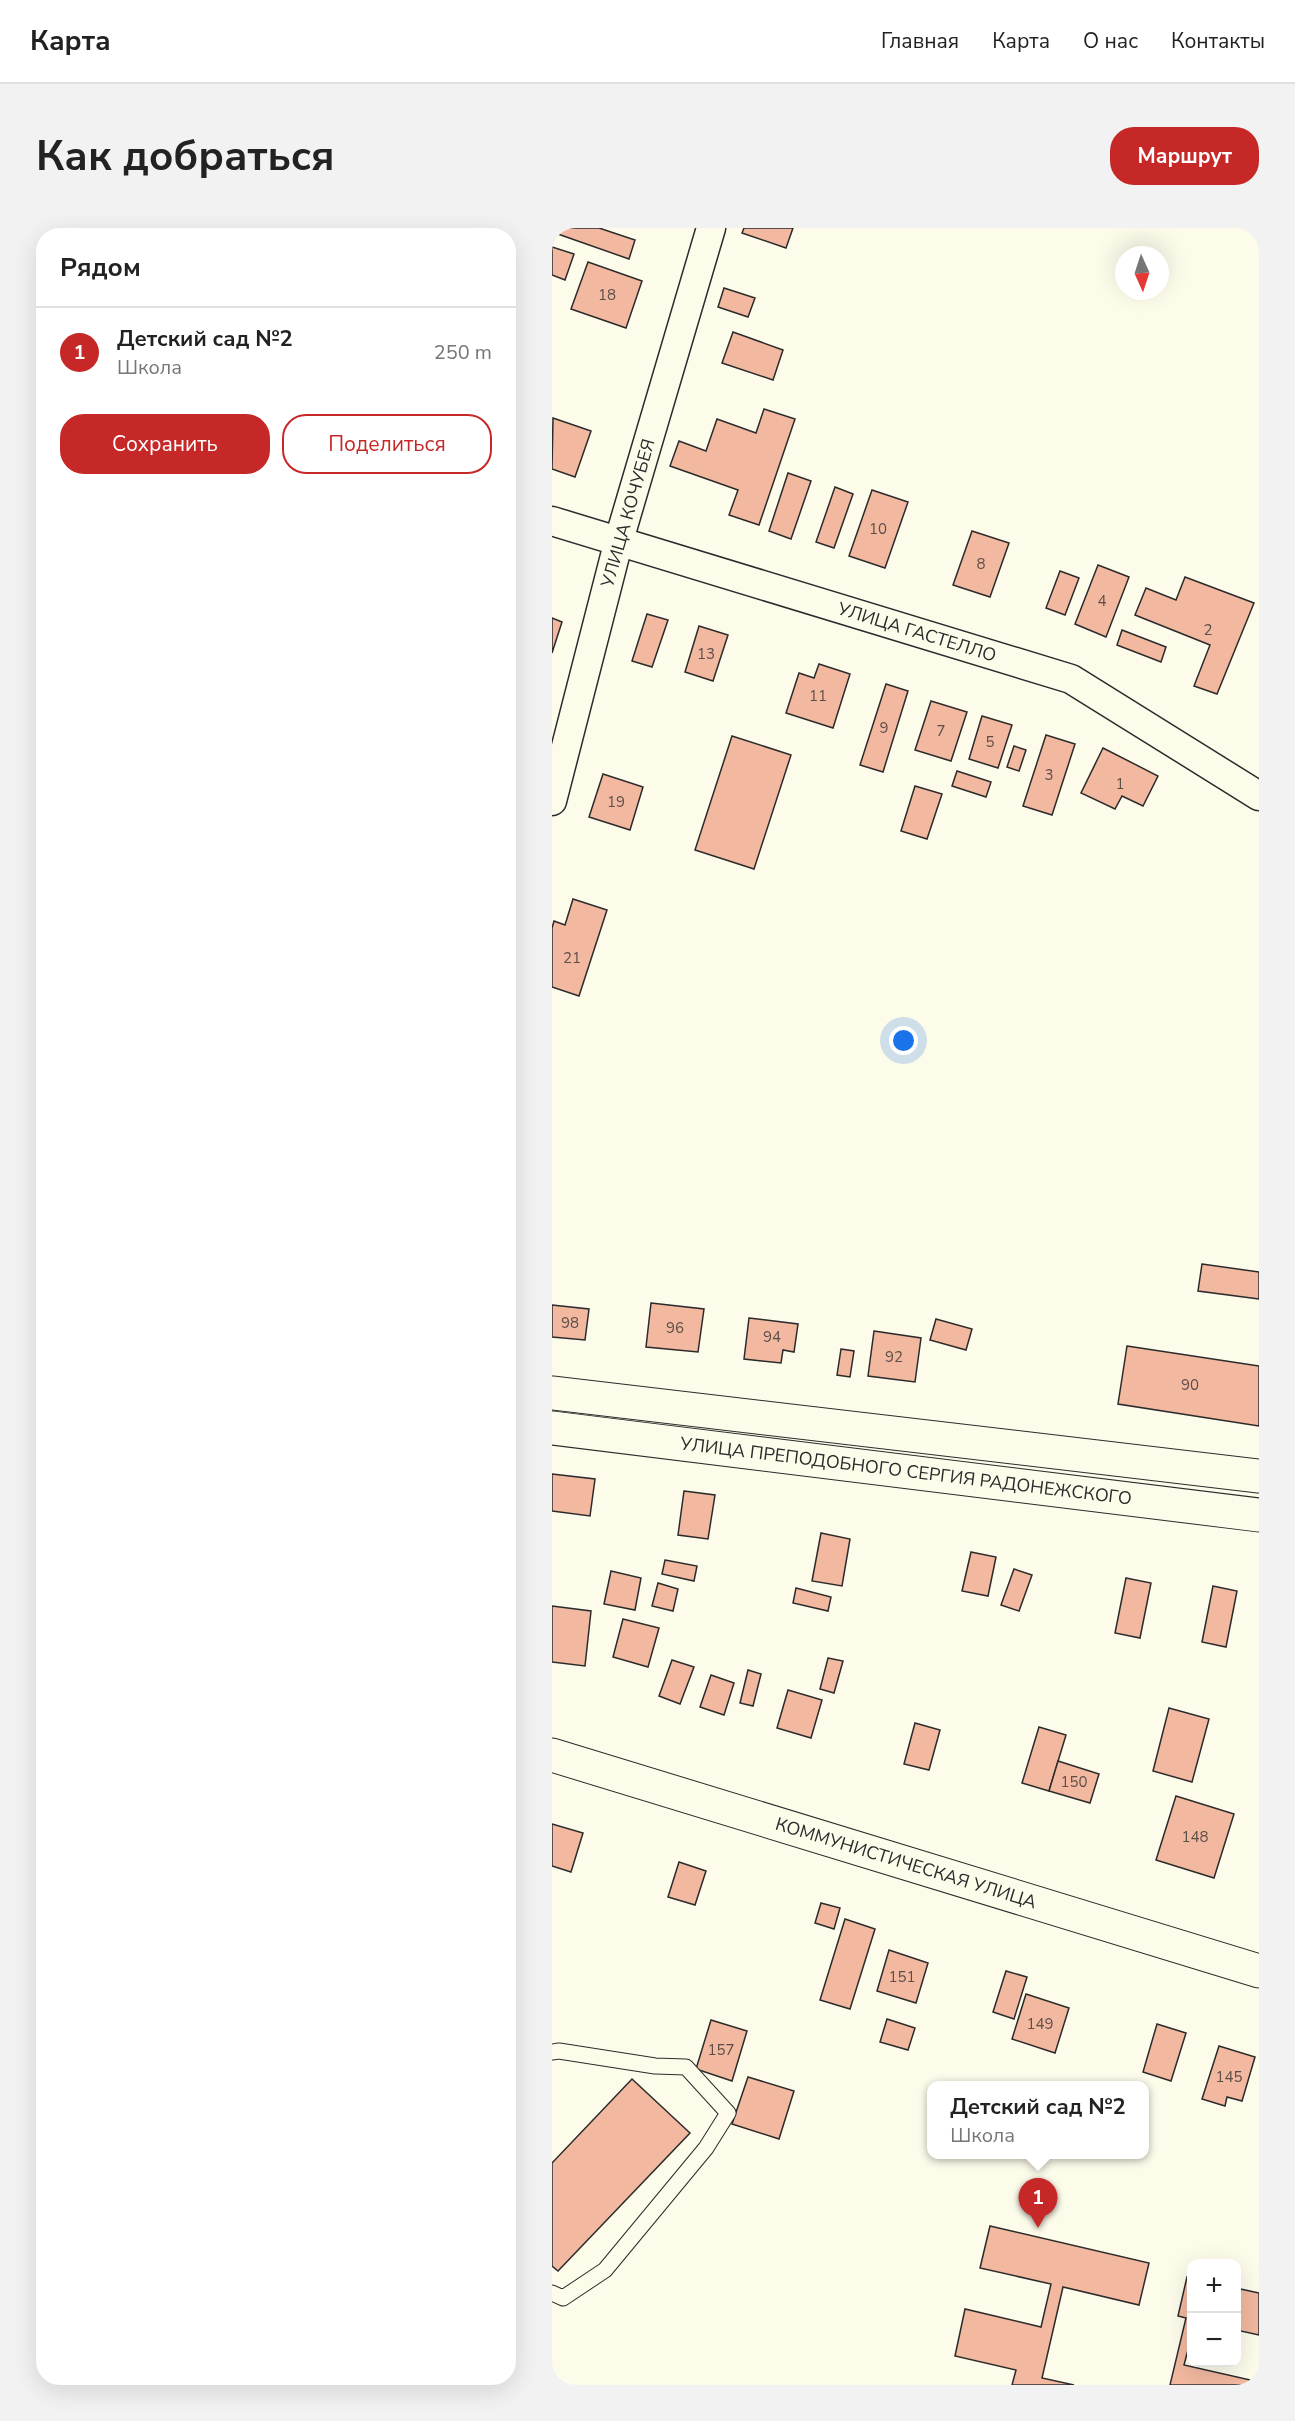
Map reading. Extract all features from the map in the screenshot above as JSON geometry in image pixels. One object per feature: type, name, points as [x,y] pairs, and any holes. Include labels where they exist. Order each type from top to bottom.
[{"type":"street","name":"УЛИЦА КОЧУБЕЯ","points":[[552,801],[619,540],[711,228]]},
{"type":"street","name":"УЛИЦА ГАСТЕЛЛО","points":[[552,521],[1071,679],[1259,796]]},
{"type":"street","name":"УЛИЦА ПРЕПОДОБНОГО СЕРГИЯ РАДОНЕЖСКОГО","points":[[552,1393],[1259,1476]]},
{"type":"street","name":"УЛИЦА ПРЕПОДОБНОГО СЕРГИЯ РАДОНЕЖСКОГО","points":[[552,1428],[1259,1515]]},
{"type":"street","name":"КОММУНИСТИЧЕСКАЯ УЛИЦА","points":[[552,1755],[1259,1971]]},
{"type":"lane","points":[[552,2052],[559,2051],[655,2066],[686,2067],[728,2113],[706,2148],[605,2270],[562,2298],[552,2293]]},
{"type":"building","points":[[557,228],[599,228],[635,240],[629,259],[555,233]]},
{"type":"building","points":[[744,228],[793,228],[786,248],[742,233]]},
{"type":"building","points":[[552,247],[574,254],[565,280],[552,275]]},
{"type":"building","points":[[588,262],[642,281],[626,328],[571,309]]},
{"type":"building","points":[[724,288],[755,298],[748,317],[718,307]]},
{"type":"building","points":[[733,332],[783,350],[773,380],[722,363]]},
{"type":"building","points":[[764,409],[795,419],[759,525],[729,515],[738,490],[670,466],[679,441],[706,451],[717,419],[756,433]]},
{"type":"building","points":[[553,418],[591,431],[575,477],[552,469]]},
{"type":"building","points":[[788,473],[811,481],[791,539],[769,531]]},
{"type":"building","points":[[835,487],[853,494],[834,548],[816,542]]},
{"type":"building","points":[[872,490],[908,502],[885,568],[849,556]]},
{"type":"building","points":[[972,531],[1009,543],[990,597],[953,585]]},
{"type":"building","points":[[1098,565],[1129,577],[1106,637],[1075,624]]},
{"type":"building","points":[[1060,571],[1079,578],[1065,615],[1046,608]]},
{"type":"building","points":[[1185,577],[1254,603],[1217,694],[1194,686],[1210,645],[1135,615],[1146,588],[1176,600]]},
{"type":"building","points":[[647,614],[668,620],[652,667],[632,661]]},
{"type":"building","points":[[552,618],[562,622],[552,653]]},
{"type":"building","points":[[699,626],[728,635],[713,681],[685,672]]},
{"type":"building","points":[[1122,630],[1166,647],[1161,662],[1117,645]]},
{"type":"building","points":[[819,664],[850,674],[833,728],[786,713],[799,673],[814,678]]},
{"type":"building","points":[[886,684],[908,691],[883,772],[860,765]]},
{"type":"building","points":[[931,701],[967,712],[951,761],[915,750]]},
{"type":"building","points":[[982,716],[1012,725],[998,768],[969,759]]},
{"type":"building","points":[[1046,735],[1075,744],[1052,815],[1023,806]]},
{"type":"building","points":[[732,736],[791,755],[754,869],[695,850]]},
{"type":"building","points":[[1014,746],[1026,750],[1019,771],[1007,767]]},
{"type":"building","points":[[1103,748],[1158,776],[1143,806],[1122,796],[1115,809],[1081,793]]},
{"type":"building","points":[[957,771],[991,782],[986,797],[952,786]]},
{"type":"building","points":[[603,774],[643,787],[630,830],[589,817]]},
{"type":"building","points":[[915,786],[942,794],[927,839],[901,831]]},
{"type":"building","points":[[573,899],[607,910],[579,996],[552,987],[552,928],[554,921],[565,925]]},
{"type":"building","points":[[1202,1264],[1259,1272],[1259,1299],[1198,1291]]},
{"type":"building","points":[[651,1303],[704,1309],[698,1352],[646,1347]]},
{"type":"building","points":[[552,1305],[589,1309],[585,1340],[552,1337]]},
{"type":"building","points":[[749,1318],[798,1324],[794,1352],[783,1350],[781,1363],[744,1359]]},
{"type":"building","points":[[936,1319],[972,1329],[966,1350],[930,1340]]},
{"type":"building","points":[[874,1331],[921,1338],[915,1382],[868,1376]]},
{"type":"building","points":[[1127,1346],[1259,1366],[1259,1426],[1118,1404]]},
{"type":"building","points":[[841,1349],[854,1351],[850,1377],[837,1375]]},
{"type":"building","points":[[552,1474],[595,1479],[590,1516],[552,1511]]},
{"type":"building","points":[[684,1491],[715,1495],[708,1539],[678,1535]]},
{"type":"building","points":[[821,1533],[850,1539],[842,1586],[812,1581]]},
{"type":"building","points":[[971,1552],[996,1557],[988,1596],[962,1591]]},
{"type":"building","points":[[665,1560],[697,1566],[694,1581],[662,1574]]},
{"type":"building","points":[[1014,1569],[1032,1575],[1019,1611],[1001,1605]]},
{"type":"building","points":[[611,1571],[641,1578],[635,1610],[604,1604]]},
{"type":"building","points":[[1126,1578],[1151,1583],[1140,1638],[1115,1633]]},
{"type":"building","points":[[658,1583],[678,1589],[673,1611],[652,1606]]},
{"type":"building","points":[[1213,1586],[1237,1591],[1226,1647],[1202,1642]]},
{"type":"building","points":[[796,1588],[831,1597],[828,1611],[793,1603]]},
{"type":"building","points":[[552,1606],[591,1611],[585,1666],[552,1662]]},
{"type":"building","points":[[623,1619],[659,1628],[648,1667],[613,1657]]},
{"type":"building","points":[[828,1658],[843,1661],[834,1693],[820,1689]]},
{"type":"building","points":[[672,1660],[694,1667],[680,1704],[659,1696]]},
{"type":"building","points":[[748,1670],[761,1674],[753,1706],[740,1703]]},
{"type":"building","points":[[711,1675],[734,1683],[724,1715],[700,1707]]},
{"type":"building","points":[[788,1690],[822,1700],[811,1738],[777,1728]]},
{"type":"building","points":[[1169,1708],[1209,1719],[1192,1782],[1153,1771]]},
{"type":"building","points":[[915,1723],[940,1730],[929,1770],[904,1764]]},
{"type":"building","points":[[1039,1727],[1066,1735],[1049,1791],[1022,1783]]},
{"type":"building","points":[[1058,1761],[1099,1774],[1090,1803],[1049,1791]]},
{"type":"building","points":[[1176,1796],[1234,1814],[1214,1878],[1156,1860]]},
{"type":"building","points":[[552,1824],[583,1833],[571,1872],[552,1866]]},
{"type":"building","points":[[679,1862],[706,1871],[695,1905],[668,1897]]},
{"type":"building","points":[[821,1903],[840,1908],[834,1929],[815,1923]]},
{"type":"building","points":[[845,1919],[875,1929],[850,2009],[820,2000]]},
{"type":"building","points":[[889,1950],[928,1963],[916,2003],[877,1991]]},
{"type":"building","points":[[1006,1971],[1027,1977],[1014,2019],[993,2012]]},
{"type":"building","points":[[1026,1994],[1069,2008],[1055,2053],[1012,2039]]},
{"type":"building","points":[[887,2019],[915,2028],[908,2050],[880,2042]]},
{"type":"building","points":[[711,2020],[747,2031],[732,2081],[696,2069]]},
{"type":"building","points":[[1157,2024],[1186,2033],[1171,2081],[1143,2072]]},
{"type":"building","points":[[1219,2046],[1255,2057],[1242,2101],[1227,2097],[1225,2106],[1202,2099]]},
{"type":"building","points":[[748,2077],[794,2091],[779,2139],[732,2124]]},
{"type":"building","points":[[632,2079],[690,2133],[558,2271],[552,2266],[552,2163]]},
{"type":"building","points":[[990,2226],[1149,2263],[1139,2305],[1063,2287],[1042,2378],[1074,2385],[1012,2385],[1016,2370],[955,2356],[965,2309],[1041,2327],[1051,2284],[980,2268]]},
{"type":"building","points":[[1187,2277],[1187,2354],[1184,2365],[1259,2382],[1259,2385],[1170,2385],[1186,2318],[1178,2316]]},
{"type":"building","points":[[1241,2289],[1259,2293],[1259,2335],[1241,2331]]},
{"type":"place","name":"Детский сад №2","points":[[1038,2228]]}]
